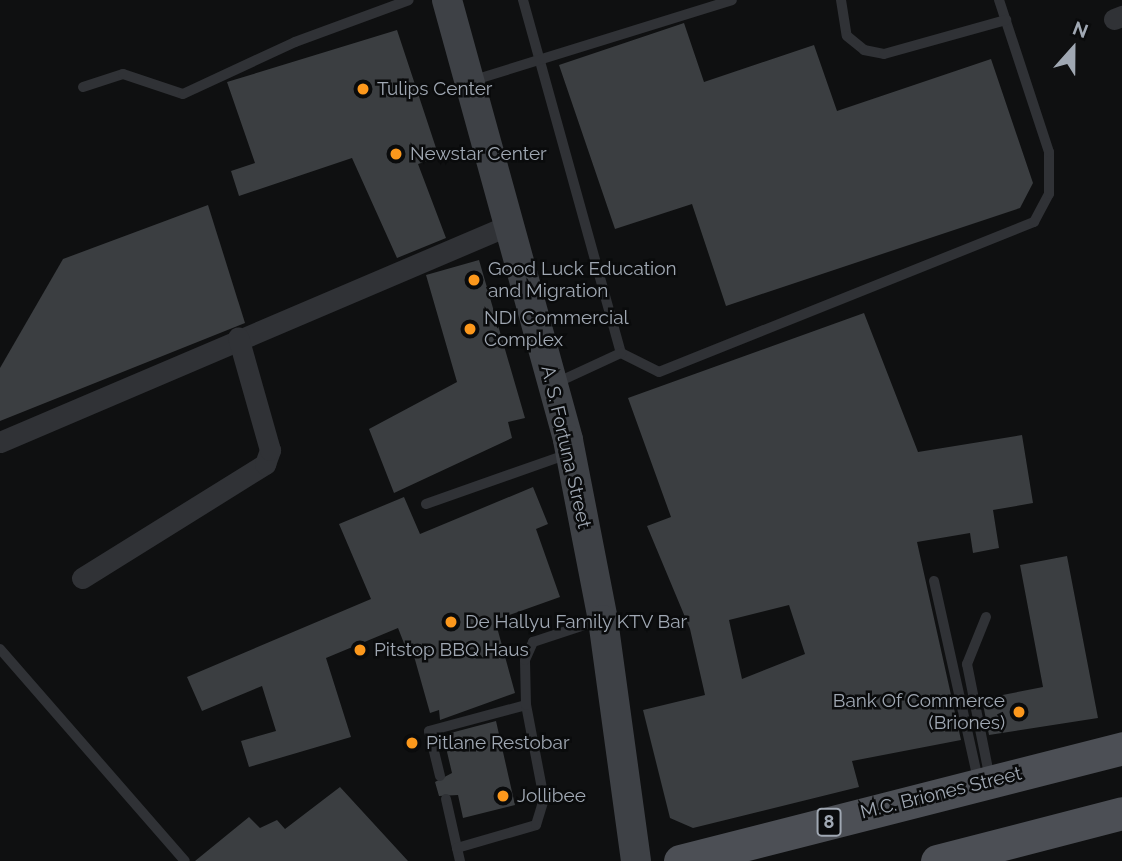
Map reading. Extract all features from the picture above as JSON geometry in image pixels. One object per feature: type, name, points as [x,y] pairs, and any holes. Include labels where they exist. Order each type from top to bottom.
[{"type":"main road","name":"A. S. Fortuna Street","points":[[447,0],[571,453],[603,620],[636,861]]},
{"type":"main road","name":"M.C. Briones Street","points":[[680,861],[1122,748]]},
{"type":"main road","points":[[937,861],[1122,813]]},
{"type":"street","points":[[0,442],[238,337],[509,225]]},
{"type":"street","points":[[82,578],[265,464],[270,450],[238,337]]},
{"type":"lane","points":[[83,87],[123,74],[183,94],[295,42],[409,0]]},
{"type":"lane","points":[[523,0],[621,353],[659,372],[1034,222],[1049,194],[1049,152],[999,0]]},
{"type":"lane","points":[[841,0],[847,36],[864,50],[884,54],[1006,20]]},
{"type":"lane","points":[[469,81],[540,63],[726,1]]},
{"type":"lane","points":[[553,384],[621,353]]},
{"type":"lane","points":[[425,504],[571,453]]},
{"type":"lane","points":[[934,581],[985,782]]},
{"type":"lane","points":[[985,782],[967,664],[986,617]]},
{"type":"lane","points":[[457,848],[536,825],[542,812],[526,705],[525,660],[533,642],[603,620]]},
{"type":"lane","points":[[0,649],[185,861]]},
{"type":"lane","points":[[440,776],[429,730],[526,705]]},
{"type":"lane","points":[[446,799],[460,861]]},
{"type":"building","points":[[684,23],[704,82],[814,45],[837,111],[991,59],[1033,183],[1020,208],[726,306],[692,204],[615,229],[559,65]]},
{"type":"building","points":[[397,30],[439,157],[418,164],[446,238],[397,258],[352,158],[239,196],[231,171],[255,163],[227,82]]},
{"type":"building","points":[[208,205],[245,323],[0,421],[0,368],[63,259]]},
{"type":"building","name":"NDI Commercial Complex","points":[[479,260],[525,418],[508,422],[512,438],[394,493],[369,429],[457,382],[426,275]]},
{"type":"building","points":[[864,313],[918,452],[1022,435],[1033,503],[993,510],[999,548],[973,553],[970,533],[917,542],[961,740],[852,761],[859,787],[693,828],[670,818],[643,710],[705,695],[690,629],[647,526],[671,517],[628,398]],"holes":[[[789,605],[805,654],[742,679],[729,620]]]},
{"type":"building","points":[[533,487],[548,524],[536,529],[560,597],[495,620],[515,693],[440,720],[439,710],[430,713],[412,649],[407,651],[398,628],[326,658],[351,737],[249,767],[241,741],[276,731],[262,686],[202,711],[187,677],[371,599],[339,524],[404,497],[420,534]]},
{"type":"building","points":[[1067,556],[1098,718],[989,735],[982,699],[1043,687],[1020,565]]},
{"type":"building","points":[[496,721],[515,805],[463,818],[458,795],[439,796],[435,782],[452,773],[443,735]]},
{"type":"building","points":[[340,787],[408,861],[195,861],[249,817],[260,828],[277,820],[285,829]]},
{"type":"place","name":"Tulips Center","points":[[363,89]]},
{"type":"place","name":"Newstar Center","points":[[396,154]]},
{"type":"place","name":"Good Luck Education and Migration","points":[[474,280]]},
{"type":"place","name":"NDI Commercial Complex","points":[[470,329]]},
{"type":"place","name":"De Hallyu Family KTV Bar","points":[[451,622]]},
{"type":"place","name":"Pitstop BBQ Haus","points":[[360,650]]},
{"type":"place","name":"Bank Of Commerce (Briones)","points":[[1019,712]]},
{"type":"place","name":"Pitlane Restobar","points":[[412,743]]},
{"type":"place","name":"Jollibee","points":[[503,796]]}]
